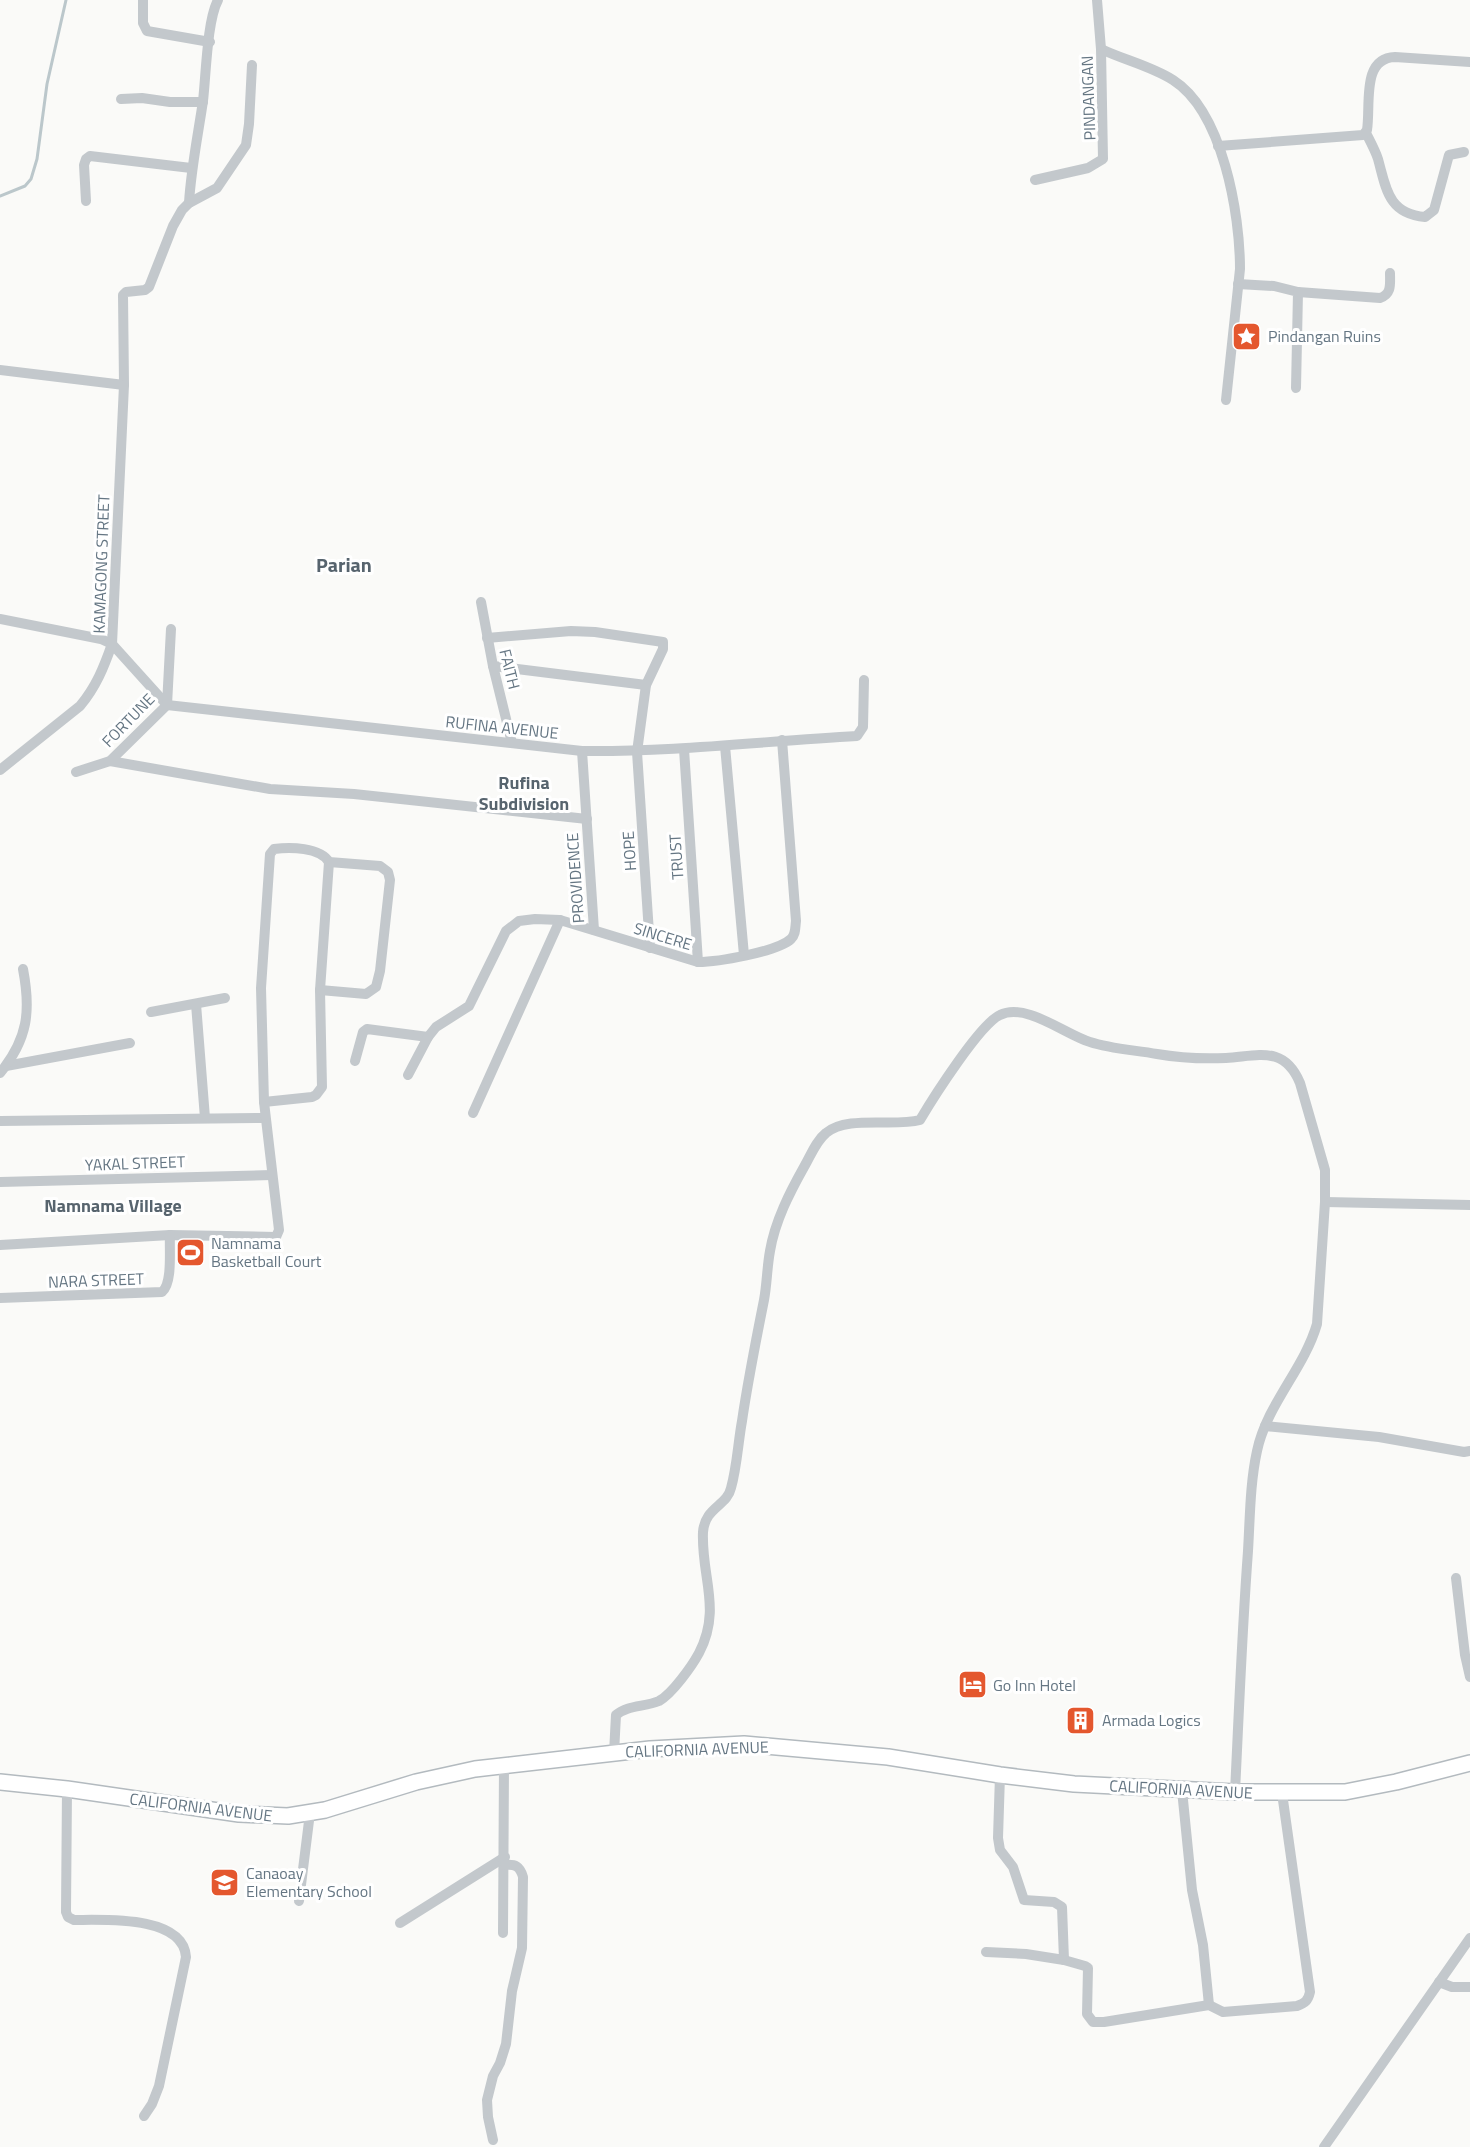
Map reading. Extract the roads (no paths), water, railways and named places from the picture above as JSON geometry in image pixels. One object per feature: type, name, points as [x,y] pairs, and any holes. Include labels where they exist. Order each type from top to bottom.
[{"type":"street","points":[[143,0],[143,23],[147,31],[210,42]]},
{"type":"street","points":[[189,203],[213,14],[218,0]]},
{"type":"street","name":"PINDANGAN","points":[[1035,180],[1088,168],[1103,159],[1101,49],[1097,0]]},
{"type":"street","points":[[1101,49],[1172,79],[1183,87],[1203,111],[1218,146],[1234,206],[1240,250],[1226,400]]},
{"type":"street","points":[[1464,152],[1449,155],[1434,210],[1428,216],[1416,216],[1395,205],[1386,191],[1378,158],[1366,133],[1372,71],[1383,58],[1470,62]]},
{"type":"street","points":[[189,203],[218,188],[246,145],[252,65]]},
{"type":"street","points":[[121,99],[203,102]]},
{"type":"street","points":[[1218,146],[1359,136],[1366,133]]},
{"type":"street","points":[[86,201],[84,165],[90,156],[192,168]]},
{"type":"street","name":"KAMAGONG STREET","points":[[0,770],[80,706],[91,693],[100,676],[112,644],[116,602],[124,385],[123,296],[126,292],[145,290],[149,287],[173,226],[189,203]]},
{"type":"street","points":[[1238,284],[1274,286],[1298,292],[1380,298],[1387,296],[1390,291],[1390,273]]},
{"type":"street","points":[[1296,388],[1298,292]]},
{"type":"street","points":[[0,370],[124,385]]},
{"type":"street","name":"FAITH","points":[[481,602],[493,666],[512,743]]},
{"type":"street","points":[[0,619],[101,639],[112,644],[167,705]]},
{"type":"street","name":"FORTUNE","points":[[76,772],[110,761],[167,705],[171,629]]},
{"type":"street","name":"HOPE","points":[[487,638],[571,631],[663,642],[663,649],[646,685],[637,752],[650,948]]},
{"type":"street","points":[[493,666],[646,685]]},
{"type":"street","name":"RUFINA AVENUE","points":[[167,705],[582,751],[637,752],[857,736],[863,727],[864,680]]},
{"type":"street","name":"SINCERE","points":[[408,1075],[428,1037],[436,1027],[469,1006],[510,927],[519,921],[560,920],[698,962],[711,962],[782,945],[795,933],[796,921],[782,740]]},
{"type":"street","points":[[725,746],[744,955]]},
{"type":"street","name":"TRUST","points":[[684,749],[698,962]]},
{"type":"street","name":"PROVIDENCE","points":[[582,751],[594,930]]},
{"type":"street","points":[[110,761],[270,789],[354,794],[587,819]]},
{"type":"street","points":[[0,1245],[170,1235],[276,1237],[279,1230],[264,1102],[261,988],[270,854],[278,848],[320,852],[329,862],[320,990],[322,1087],[312,1097],[264,1102]]},
{"type":"street","points":[[320,990],[366,994],[376,987],[380,971],[390,880],[388,872],[380,866],[329,862]]},
{"type":"street","points":[[473,1113],[560,920]]},
{"type":"street","points":[[3,1069],[20,1042],[26,1024],[27,994],[22,969]]},
{"type":"street","points":[[151,1012],[225,998]]},
{"type":"street","points":[[196,1004],[205,1119]]},
{"type":"street","points":[[614,1753],[616,1715],[621,1710],[659,1701],[670,1692],[698,1656],[708,1635],[711,1605],[703,1531],[707,1515],[731,1491],[767,1284],[770,1250],[793,1188],[818,1141],[828,1131],[846,1125],[903,1123],[920,1120],[962,1057],[987,1026],[1000,1014],[1027,1014],[1089,1042],[1180,1058],[1227,1058],[1262,1054],[1279,1059],[1295,1072],[1300,1083],[1324,1165],[1325,1202],[1317,1324],[1309,1346],[1271,1411],[1257,1449],[1244,1597],[1235,1792]]},
{"type":"street","points":[[355,1061],[363,1032],[367,1029],[428,1037]]},
{"type":"street","points":[[3,1069],[130,1043]]},
{"type":"street","points":[[0,1121],[265,1118]]},
{"type":"street","name":"YAKAL STREET","points":[[0,1182],[272,1174]]},
{"type":"street","points":[[1325,1202],[1470,1204]]},
{"type":"street","name":"NARA STREET","points":[[0,1298],[162,1292],[166,1290],[169,1282],[170,1235]]},
{"type":"street","points":[[1265,1426],[1379,1437],[1464,1452],[1470,1451]]},
{"type":"street","points":[[1456,1578],[1463,1646],[1470,1677]]},
{"type":"street","name":"CALIFORNIA AVENUE","points":[[0,1782],[67,1789],[239,1814],[288,1816],[310,1813],[446,1774],[504,1765],[650,1749],[744,1744],[888,1757],[1074,1784],[1235,1792],[1345,1792],[1470,1763]]},
{"type":"street","points":[[503,1933],[504,1765]]},
{"type":"street","points":[[1000,1775],[998,1838],[1000,1850],[1013,1867],[1024,1900],[1054,1902],[1062,1907],[1064,1960]]},
{"type":"street","points":[[67,1789],[66,1912],[68,1917],[74,1920],[140,1922],[172,1934],[181,1941],[185,1949],[186,1957],[159,2086],[144,2116]]},
{"type":"street","points":[[1182,1790],[1192,1890],[1203,1945],[1209,2005]]},
{"type":"street","points":[[986,1952],[1014,1953],[1064,1960],[1086,1966],[1088,1968],[1087,2014],[1093,2022],[1209,2005],[1223,2012],[1297,2006],[1308,1999],[1310,1992],[1282,1792]]},
{"type":"street","points":[[300,1901],[310,1813]]},
{"type":"street","points":[[399,1923],[505,1861],[518,1867],[523,1877],[522,1948],[512,1991],[506,2044],[493,2076],[487,2100],[493,2140]]},
{"type":"street","points":[[1324,2147],[1470,1938]]},
{"type":"street","points":[[1439,1982],[1452,1987],[1470,1987]]},
{"type":"waterway","points":[[0,196],[25,186],[31,179],[37,159],[47,84],[66,0]]},
{"type":"place","name":"Pindangan Ruins","points":[[1247,336]]},
{"type":"place","name":"Namnama Basketball Court","points":[[190,1252]]},
{"type":"place","name":"Go Inn Hotel","points":[[972,1685]]},
{"type":"place","name":"Armada Logics","points":[[1081,1720]]},
{"type":"place","name":"Canaoay Elementary School","points":[[225,1882]]},
{"type":"district","name":"Parian","points":[[344,565]]},
{"type":"district","name":"Rufina Subdivision","points":[[524,793]]},
{"type":"district","name":"Namnama Village","points":[[113,1206]]}]
